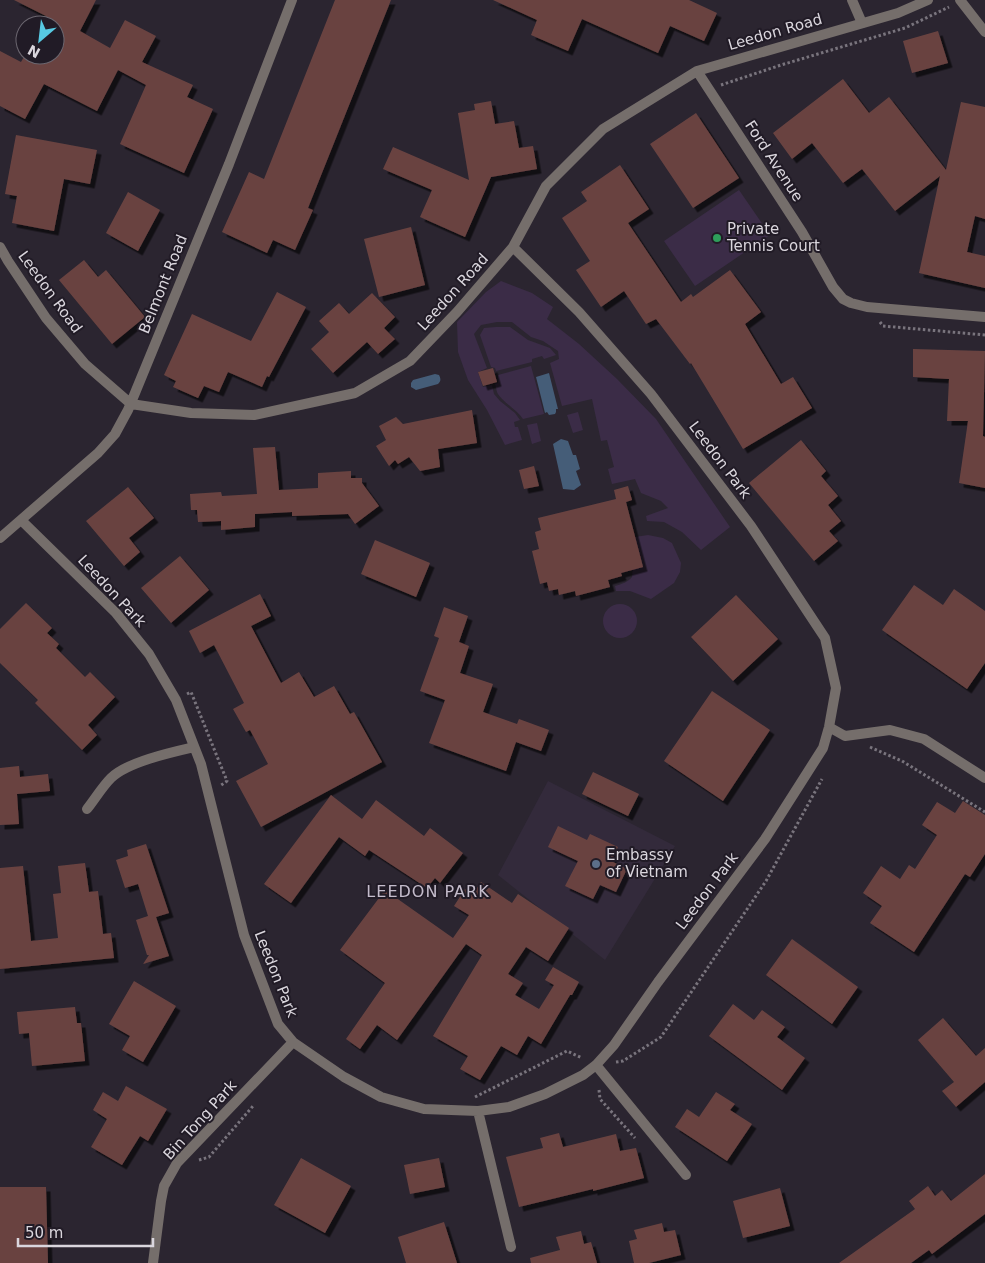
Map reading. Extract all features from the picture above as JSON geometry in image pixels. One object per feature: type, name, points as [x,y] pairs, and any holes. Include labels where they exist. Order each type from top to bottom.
[{"type":"street","name":"Belmont Road","points":[[0,538],[98,453],[114,434],[131,404],[229,164],[292,0]]},
{"type":"street","points":[[852,0],[862,23]]},
{"type":"street","name":"Leedon Road","points":[[0,247],[46,318],[86,364],[131,404],[191,413],[254,415],[355,393],[410,360],[457,312],[513,247],[546,186],[603,129],[697,70],[898,13],[928,0]]},
{"type":"street","points":[[961,1],[985,32]]},
{"type":"street","name":"Ford Avenue","points":[[697,70],[802,232],[833,287],[843,298],[851,303],[867,307],[985,317]]},
{"type":"street","name":"Leedon Park","points":[[21,520],[116,613],[149,654],[176,700],[201,764],[244,935],[278,1024],[293,1042],[344,1077],[381,1097],[424,1109],[478,1111],[509,1108],[545,1094],[583,1075],[596,1065],[614,1045],[658,982],[765,839],[823,748],[836,688],[825,638],[751,526],[651,394],[579,312],[513,247]]},
{"type":"street","points":[[829,727],[845,736],[890,730],[924,739],[985,778]]},
{"type":"street","points":[[87,809],[111,778],[124,768],[157,756],[194,747]]},
{"type":"street","name":"Bin Tong Park","points":[[153,1263],[164,1186],[177,1164],[293,1042]]},
{"type":"street","points":[[596,1065],[686,1175]]},
{"type":"street","points":[[478,1111],[510,1247]]},
{"type":"path","points":[[709,89],[781,65],[906,28],[961,1]]},
{"type":"path","points":[[867,307],[883,326],[985,335]]},
{"type":"path","points":[[870,747],[902,761],[985,812]]},
{"type":"path","points":[[475,1097],[566,1051],[596,1065],[623,1061],[661,1037],[766,881],[822,779]]},
{"type":"shaded area","name":"Private Tennis Court","points":[[739,190],[770,235],[695,286],[664,241]]},
{"type":"shaded area","points":[[501,281],[532,293],[553,307],[547,319],[579,344],[656,419],[730,527],[701,550],[682,532],[664,522],[647,521],[646,516],[668,508],[661,501],[641,493],[635,479],[612,484],[608,469],[614,467],[607,440],[601,441],[592,399],[562,406],[550,363],[559,359],[558,351],[543,341],[531,337],[512,322],[497,322],[481,325],[474,334],[487,368],[478,372],[483,387],[492,385],[494,394],[520,420],[514,422],[515,427],[518,427],[522,440],[505,445],[487,410],[468,380],[458,352],[457,322],[486,292]]},
{"type":"shaded area","points":[[510,327],[528,340],[550,348],[556,355],[544,359],[542,356],[532,359],[532,362],[496,371],[495,368],[491,367],[480,335],[484,328]]},
{"type":"shaded area","points":[[531,366],[544,414],[523,419],[499,395],[495,384],[498,383],[498,375]]},
{"type":"shaded area","points":[[578,412],[583,430],[573,433],[567,415]]},
{"type":"shaded area","points":[[537,423],[541,441],[532,444],[527,425]]},
{"type":"shaded area","points":[[648,535],[663,538],[672,543],[681,563],[680,572],[674,583],[651,599],[630,591],[616,591],[615,586],[625,583],[632,577],[635,537]]},
{"type":"shaded area","points":[[620,604],[632,609],[637,621],[632,633],[620,638],[608,633],[603,621],[608,609]]},
{"type":"shaded area","points":[[548,781],[675,846],[605,960],[498,875]]},
{"type":"water","points":[[549,373],[558,409],[556,409],[555,414],[549,415],[547,412],[545,413],[536,377]]},
{"type":"water","points":[[435,374],[439,375],[440,378],[438,384],[416,390],[411,387],[413,380]]},
{"type":"water","points":[[561,439],[568,441],[573,455],[576,455],[580,469],[576,471],[581,485],[574,490],[563,489],[553,444]]},
{"type":"building","points":[[14,0],[96,0],[80,31],[110,48],[125,20],[156,36],[142,62],[193,85],[187,97],[213,109],[184,173],[120,144],[146,85],[118,70],[97,111],[44,84],[25,119],[0,106],[0,51],[15,59],[15,65],[65,65],[65,15],[44,15]]},
{"type":"building","points":[[335,0],[391,0],[308,208],[313,210],[295,250],[273,240],[267,253],[222,232],[249,172],[264,179]]},
{"type":"building","points":[[493,0],[689,0],[717,13],[704,41],[670,26],[658,53],[582,19],[568,51],[531,35],[537,20]]},
{"type":"building","points":[[938,31],[948,63],[912,73],[903,41]]},
{"type":"building","points":[[843,79],[869,113],[889,97],[946,170],[961,102],[985,107],[985,219],[975,216],[967,252],[985,256],[985,288],[919,273],[940,176],[895,211],[862,169],[843,183],[812,143],[792,159],[773,133]]},
{"type":"building","points":[[491,101],[495,124],[514,121],[519,148],[533,146],[537,169],[491,177],[465,237],[420,217],[432,190],[383,169],[393,147],[469,180],[458,113],[475,110],[474,104]]},
{"type":"building","points":[[696,113],[739,178],[693,208],[650,144]]},
{"type":"building","points":[[16,135],[97,150],[90,184],[64,179],[54,231],[12,223],[17,196],[5,194]]},
{"type":"building","points":[[620,165],[649,209],[628,223],[681,302],[691,294],[693,297],[730,270],[761,312],[745,324],[781,384],[793,377],[812,408],[743,449],[691,363],[656,319],[646,324],[624,291],[601,307],[576,270],[590,261],[562,218],[587,201],[581,192]]},
{"type":"building","points":[[128,192],[160,210],[138,251],[106,233]]},
{"type":"building","points":[[411,227],[425,285],[379,297],[364,239]]},
{"type":"building","points":[[84,260],[98,277],[106,270],[145,317],[112,344],[59,280]]},
{"type":"building","points":[[277,292],[306,307],[262,387],[228,372],[219,392],[204,386],[198,398],[173,387],[176,381],[164,375],[192,314],[251,341]]},
{"type":"building","points":[[372,293],[395,317],[384,328],[395,339],[378,354],[367,342],[333,373],[311,349],[329,332],[319,321],[339,303],[349,314]]},
{"type":"building","points":[[913,349],[985,351],[983,436],[985,437],[985,488],[959,483],[968,421],[947,421],[949,379],[913,377]]},
{"type":"building","points":[[493,368],[497,382],[483,386],[478,372]]},
{"type":"building","points":[[472,410],[477,443],[438,449],[440,467],[420,471],[409,457],[398,464],[395,460],[389,466],[376,446],[386,440],[379,426],[396,417],[403,424]]},
{"type":"building","points":[[801,440],[826,471],[821,476],[838,496],[828,505],[841,521],[829,531],[838,541],[814,561],[749,483]]},
{"type":"building","points":[[275,447],[279,490],[318,488],[318,473],[351,471],[351,478],[362,478],[362,483],[379,506],[355,524],[348,514],[292,516],[292,512],[255,514],[255,527],[221,530],[221,521],[198,522],[197,510],[191,510],[190,494],[221,492],[222,496],[257,494],[253,448]]},
{"type":"building","points":[[534,466],[539,486],[524,489],[519,470]]},
{"type":"building","points":[[628,486],[632,500],[626,502],[643,567],[621,573],[622,576],[608,580],[610,587],[576,596],[575,591],[559,595],[558,589],[549,591],[547,582],[540,584],[532,551],[539,549],[535,532],[541,530],[538,518],[616,499],[614,490]]},
{"type":"building","points":[[128,487],[154,518],[129,538],[140,552],[124,566],[86,521]]},
{"type":"building","points":[[375,540],[430,563],[416,597],[361,574]]},
{"type":"building","points":[[180,556],[209,590],[171,623],[141,588]]},
{"type":"building","points":[[914,585],[943,605],[954,589],[985,611],[985,663],[967,689],[882,630]]},
{"type":"building","points":[[260,594],[271,616],[251,626],[281,683],[299,672],[314,697],[334,686],[350,714],[354,712],[382,762],[261,827],[236,781],[268,764],[250,730],[246,732],[233,709],[244,703],[214,645],[200,653],[189,631]]},
{"type":"building","points":[[736,595],[778,639],[733,681],[691,637]]},
{"type":"building","points":[[26,603],[52,628],[47,633],[59,644],[56,648],[85,677],[90,672],[115,697],[88,725],[97,735],[82,750],[35,703],[38,700],[0,663],[0,629]]},
{"type":"building","points":[[444,607],[468,616],[459,642],[469,646],[460,673],[493,684],[483,712],[517,724],[519,719],[549,730],[541,751],[516,742],[506,771],[429,743],[445,700],[420,691],[439,638],[434,636]]},
{"type":"building","points":[[712,691],[770,730],[723,801],[664,761]]},
{"type":"building","points":[[19,766],[20,777],[48,774],[50,791],[17,794],[19,824],[0,825],[0,768]]},
{"type":"building","points":[[593,772],[639,794],[628,816],[582,794]]},
{"type":"building","points":[[331,795],[362,819],[376,800],[424,836],[430,828],[463,853],[440,883],[435,878],[427,888],[369,850],[365,856],[339,837],[291,903],[264,884]]},
{"type":"building","points":[[963,801],[985,815],[985,854],[970,877],[965,874],[914,952],[870,923],[882,906],[863,893],[881,866],[900,879],[909,865],[915,869],[937,835],[922,825],[937,802],[955,813]]},
{"type":"building","name":"Embassy of Vietnam","points":[[558,826],[587,840],[590,834],[618,847],[611,861],[627,869],[616,892],[600,885],[593,899],[565,886],[578,861],[548,847]]},
{"type":"building","points":[[146,844],[169,913],[156,917],[169,956],[143,964],[149,955],[147,955],[136,920],[148,916],[138,884],[125,888],[116,860],[128,856],[127,850]]},
{"type":"building","points":[[85,863],[89,892],[98,891],[103,934],[111,933],[114,958],[0,969],[0,868],[23,866],[31,941],[58,938],[53,894],[61,893],[58,866]]},
{"type":"building","points":[[481,882],[512,903],[518,894],[569,928],[548,961],[526,947],[508,974],[523,983],[515,995],[539,1009],[554,985],[545,980],[553,967],[579,982],[541,1044],[528,1036],[517,1055],[501,1046],[480,1080],[460,1069],[468,1056],[433,1036],[482,955],[466,944],[397,1040],[377,1025],[360,1049],[346,1039],[385,983],[340,950],[385,890],[453,938],[469,915],[454,906],[465,889],[473,894]]},
{"type":"building","points":[[792,939],[858,987],[832,1024],[766,975]]},
{"type":"building","points":[[134,981],[176,1006],[143,1062],[122,1050],[130,1036],[109,1024]]},
{"type":"building","points":[[733,1004],[754,1020],[762,1010],[785,1027],[777,1037],[805,1058],[782,1090],[709,1036]]},
{"type":"building","points":[[75,1007],[77,1023],[81,1023],[85,1061],[32,1066],[29,1033],[19,1034],[17,1012]]},
{"type":"building","points":[[943,1018],[976,1056],[985,1048],[985,1082],[956,1107],[942,1091],[954,1082],[918,1040]]},
{"type":"building","points":[[126,1086],[167,1109],[148,1141],[140,1136],[122,1165],[91,1147],[107,1119],[93,1110],[103,1092],[118,1101]]},
{"type":"building","points":[[716,1092],[735,1104],[730,1110],[752,1124],[727,1161],[675,1127],[687,1109],[699,1117]]},
{"type":"building","points":[[559,1133],[563,1147],[616,1134],[620,1151],[636,1148],[644,1178],[519,1207],[506,1157],[543,1148],[540,1138]]},
{"type":"building","points":[[301,1158],[351,1186],[325,1233],[274,1205]]},
{"type":"building","points":[[439,1158],[445,1187],[410,1194],[404,1165]]},
{"type":"building","points":[[985,1174],[985,1214],[932,1254],[929,1250],[911,1263],[839,1263],[915,1209],[909,1201],[928,1186],[935,1196],[942,1190],[951,1201]]},
{"type":"building","points":[[0,1187],[46,1187],[48,1263],[0,1263]]},
{"type":"building","points":[[780,1188],[790,1226],[743,1238],[733,1201]]},
{"type":"building","points":[[444,1222],[457,1263],[406,1263],[398,1237]]},
{"type":"building","points":[[662,1223],[664,1232],[675,1230],[681,1255],[649,1263],[634,1263],[629,1241],[637,1239],[634,1230]]},
{"type":"building","points":[[581,1231],[584,1244],[591,1242],[597,1263],[531,1263],[530,1258],[560,1250],[556,1237]]},
{"type":"place","name":"Private Tennis Court","points":[[717,238]]},
{"type":"place","name":"Embassy of Vietnam","points":[[596,864]]},
{"type":"district","name":"LEEDON PARK","points":[[428,891]]}]
